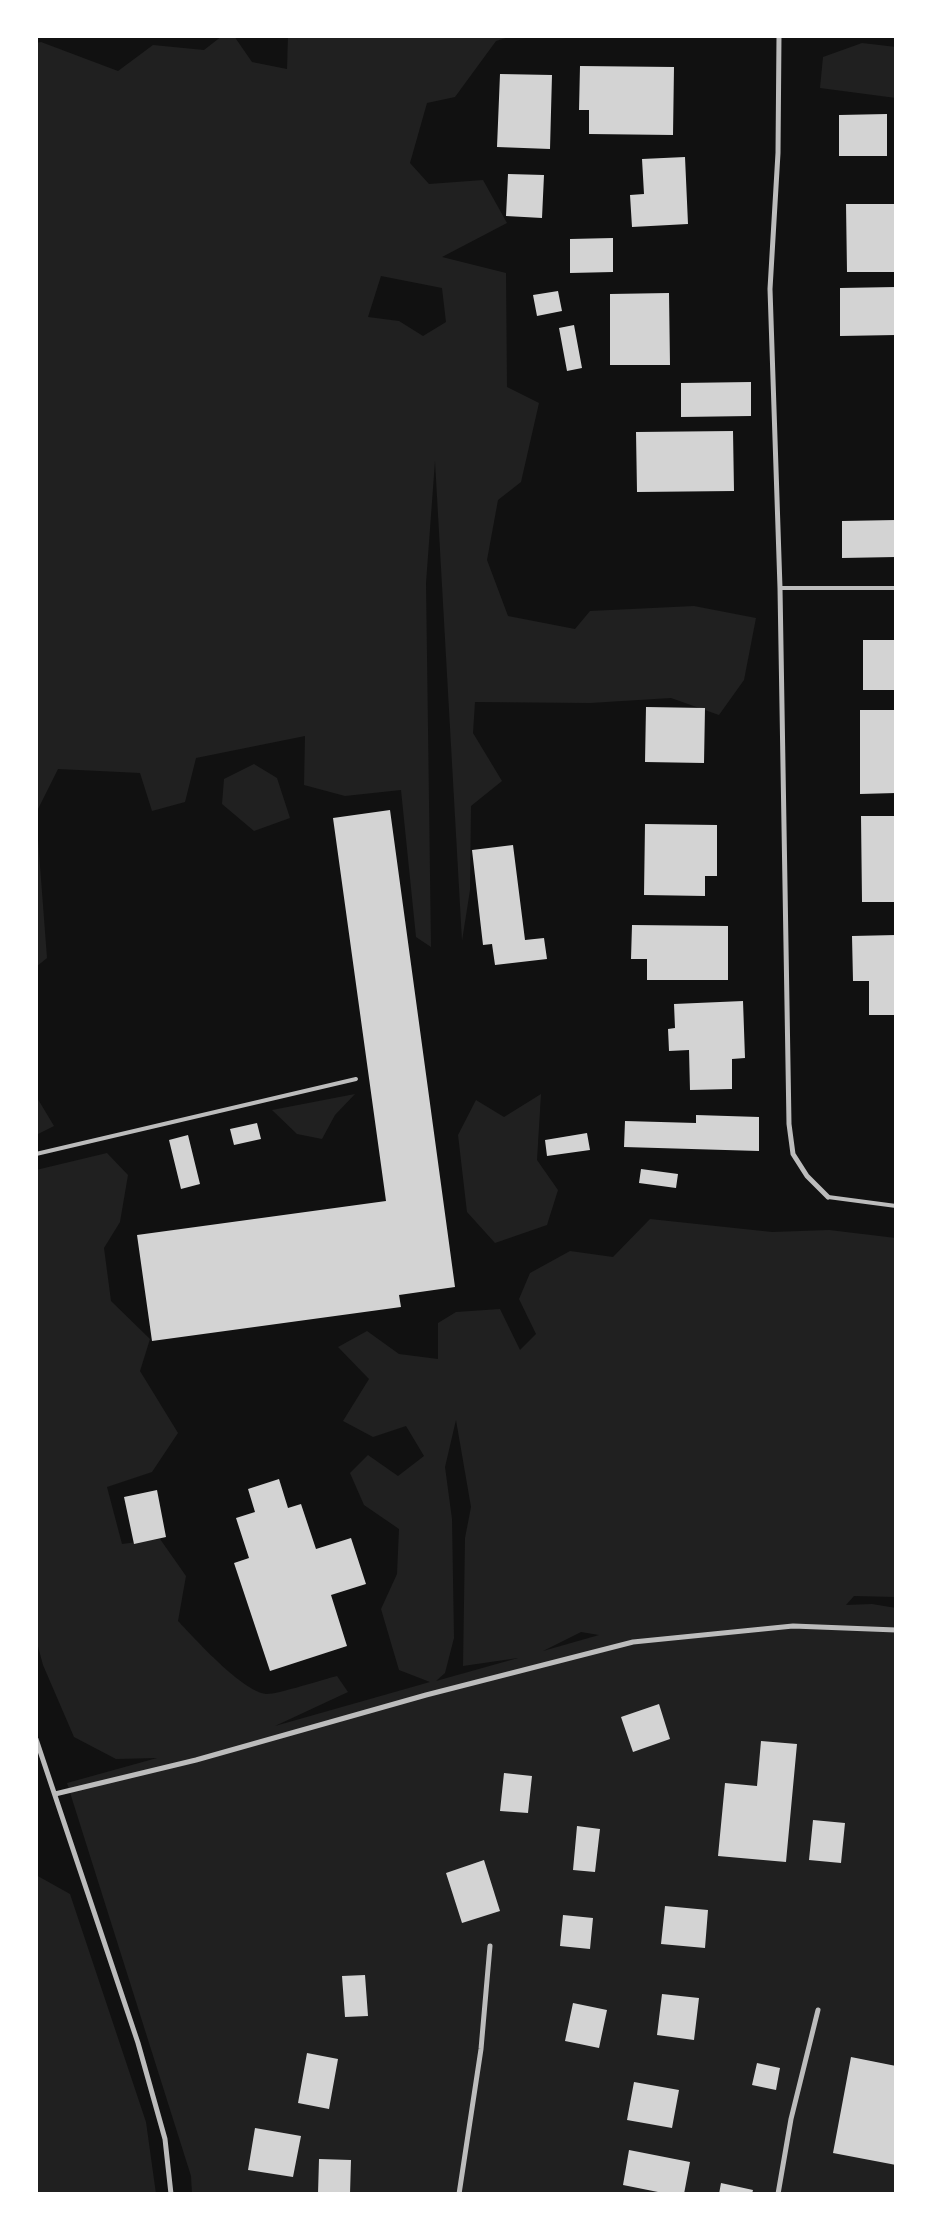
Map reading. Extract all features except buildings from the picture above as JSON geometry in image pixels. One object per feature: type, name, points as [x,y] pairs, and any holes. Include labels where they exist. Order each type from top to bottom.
[{"type":"street","points":[[779,36],[778,153],[770,289],[780,588],[789,1124],[793,1154],[807,1176],[828,1196]]},
{"type":"street","points":[[55,1794],[196,1760],[426,1695],[633,1642],[793,1626],[896,1630]]},
{"type":"street","points":[[36,1739],[138,2043],[165,2139],[171,2194]]},
{"type":"street","points":[[459,2194],[480,2049],[490,1946]]},
{"type":"street","points":[[778,2194],[791,2119],[818,2010]]},
{"type":"lane","points":[[780,588],[896,588]]},
{"type":"lane","points":[[36,1154],[356,1079]]},
{"type":"lane","points":[[828,1196],[896,1206]]},
{"type":"shaded area","points":[[222,36],[234,36],[252,62],[287,69],[288,36],[512,36],[496,41],[455,97],[427,103],[410,163],[429,184],[483,180],[507,223],[442,257],[506,273],[507,387],[539,403],[521,482],[498,500],[487,560],[508,616],[575,629],[590,611],[694,606],[756,618],[744,680],[719,715],[671,698],[590,703],[475,702],[473,733],[502,781],[471,806],[470,890],[462,941],[435,461],[426,583],[431,947],[416,937],[401,790],[345,796],[304,785],[305,736],[196,758],[185,802],[152,811],[140,773],[58,769],[36,813],[36,43],[41,42],[118,71],[153,45],[204,50]],"holes":[[[381,276],[442,288],[446,322],[423,336],[399,321],[368,317]]]},
{"type":"shaded area","points":[[862,43],[896,47],[896,98],[820,88],[823,57]]},
{"type":"shaded area","points":[[254,764],[277,778],[290,818],[254,831],[222,804],[224,779]]},
{"type":"shaded area","points":[[36,813],[47,958],[36,967]]},
{"type":"shaded area","points":[[355,1094],[335,1115],[322,1139],[297,1134],[272,1110]]},
{"type":"shaded area","points":[[541,1094],[537,1160],[558,1190],[547,1225],[495,1243],[467,1212],[458,1135],[476,1100],[504,1117]]},
{"type":"shaded area","points":[[36,1096],[54,1126],[36,1135]]},
{"type":"shaded area","points":[[107,1153],[128,1175],[120,1222],[104,1248],[111,1301],[150,1339],[140,1371],[178,1433],[152,1472],[107,1487],[122,1544],[160,1539],[186,1576],[178,1621],[220,1664],[245,1684],[256,1691],[271,1694],[337,1676],[348,1692],[275,1726],[430,1682],[399,1670],[381,1609],[397,1574],[399,1529],[364,1505],[350,1473],[368,1455],[398,1476],[424,1456],[406,1426],[373,1437],[343,1421],[369,1379],[338,1347],[367,1331],[399,1354],[438,1359],[438,1323],[456,1312],[500,1309],[520,1350],[536,1334],[519,1299],[530,1273],[570,1251],[613,1257],[650,1219],[772,1232],[829,1230],[896,1238],[896,1597],[854,1596],[846,1605],[872,1604],[896,1608],[896,2194],[192,2194],[191,2176],[67,1783],[157,1758],[116,1759],[74,1737],[43,1665],[36,1639],[36,1170]],"holes":[[[456,1420],[471,1507],[465,1538],[463,1666],[518,1658],[436,1681],[445,1673],[454,1638],[452,1519],[445,1467]],[[581,1632],[599,1635],[543,1651]]]},
{"type":"shaded area","points":[[36,1875],[70,1894],[146,2122],[156,2194],[36,2194]]}]
